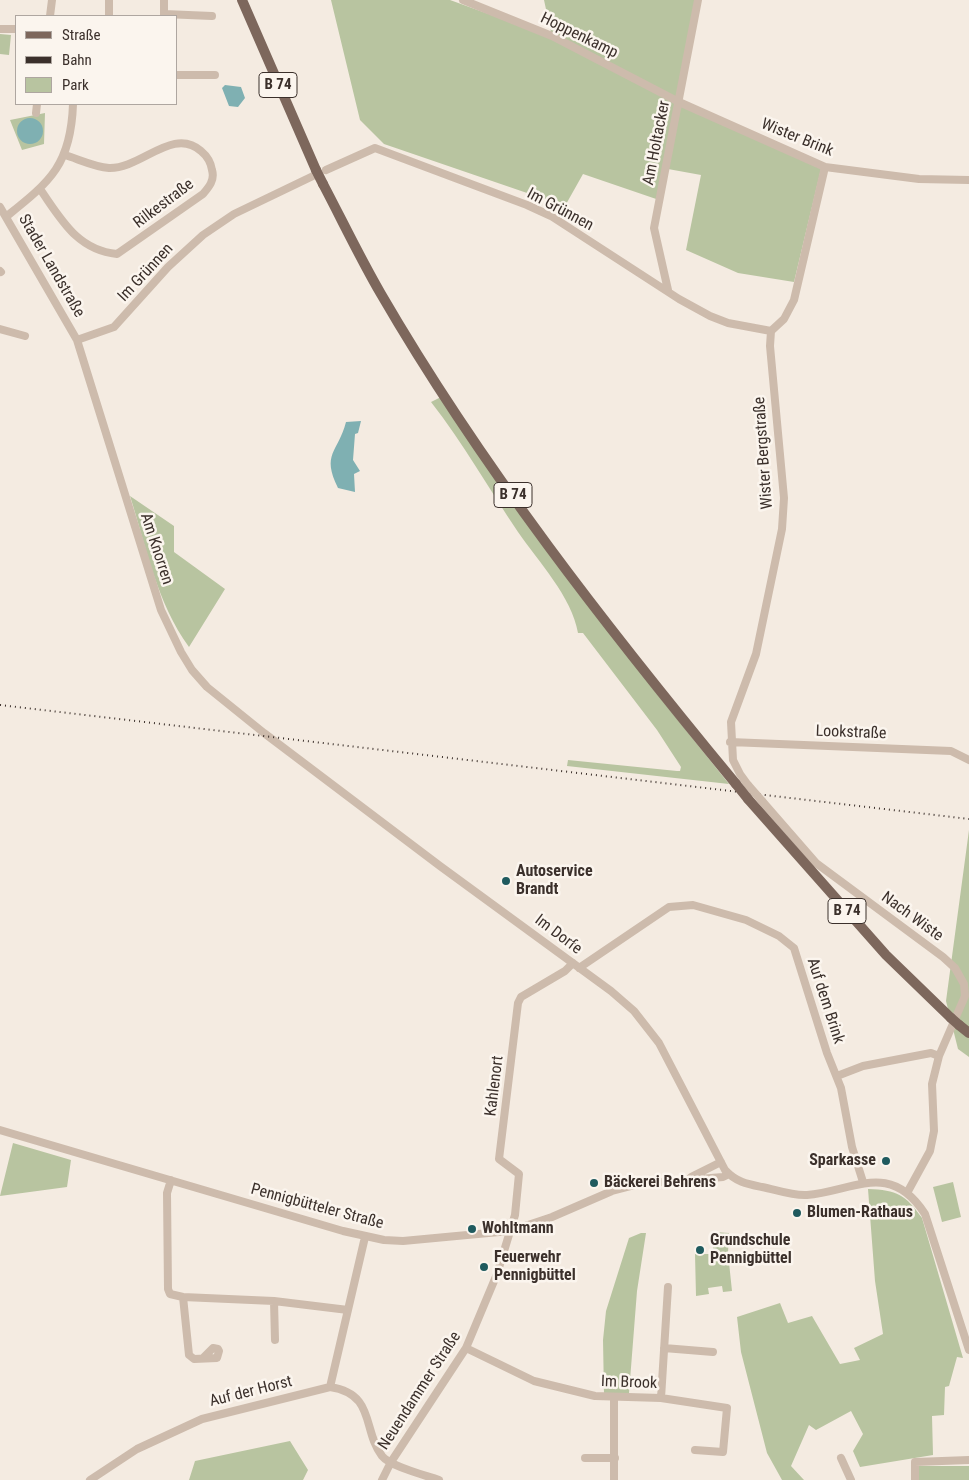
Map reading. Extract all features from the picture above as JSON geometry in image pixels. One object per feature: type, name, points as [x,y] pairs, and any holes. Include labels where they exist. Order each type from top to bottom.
[{"type":"main road","name":"B 74","points":[[242,0],[323,184],[381,294],[447,399],[568,571],[660,692],[748,798],[886,955],[969,1034]]},
{"type":"street","points":[[50,15],[52,0]]},
{"type":"street","points":[[109,0],[109,15]]},
{"type":"street","points":[[164,0],[164,15]]},
{"type":"street","name":"Hoppenkamp","points":[[463,0],[552,36],[679,102]]},
{"type":"street","name":"Am Holtacker","points":[[668,290],[654,228],[698,0]]},
{"type":"street","points":[[178,15],[212,16]]},
{"type":"street","points":[[0,28],[15,29]]},
{"type":"street","points":[[178,75],[215,75]]},
{"type":"street","name":"Wister Brink","points":[[679,102],[825,167],[919,179],[969,180]]},
{"type":"street","points":[[36,113],[37,105]]},
{"type":"street","points":[[7,216],[40,189],[56,172],[65,155],[73,105]]},
{"type":"street","name":"Rilkestraße","points":[[40,189],[71,232],[100,252],[116,254],[203,194],[211,184],[213,175],[207,156],[194,144],[180,143],[164,147],[137,162],[109,168],[65,155]]},
{"type":"street","name":"Im Grünnen","points":[[77,340],[114,327],[168,267],[203,235],[234,214],[318,172],[375,148],[527,205],[551,216],[710,316],[728,322],[771,331]]},
{"type":"street","points":[[771,331],[784,319],[794,300],[825,167]]},
{"type":"street","name":"Stader Landstraße","points":[[0,207],[7,216],[77,340]]},
{"type":"street","points":[[0,329],[25,336]]},
{"type":"street","name":"Wister Bergstraße","points":[[748,785],[733,760],[730,742],[730,722],[756,654],[782,529],[784,498],[770,346],[771,331]]},
{"type":"street","name":"Am Knorren","points":[[77,340],[115,468],[170,633],[192,670],[207,687],[264,733]]},
{"type":"street","name":"Im Dorfe","points":[[264,733],[576,965],[634,1011],[650,1029],[670,1061],[721,1162],[729,1174]]},
{"type":"street","name":"Lookstraße","points":[[730,742],[951,751],[969,760]]},
{"type":"street","name":"Nach Wiste","points":[[748,785],[816,863],[943,956],[956,968],[964,984],[965,996],[939,1056],[932,1084],[934,1131],[930,1150],[906,1193]]},
{"type":"street","name":"Auf dem Brink","points":[[576,965],[669,907],[693,905],[746,920],[779,936],[794,948],[827,1053],[846,1105],[852,1147],[863,1182]]},
{"type":"street","name":"Kahlenort","points":[[510,1231],[515,1215],[519,1174],[499,1159],[518,1003],[521,997],[576,965]]},
{"type":"street","points":[[837,1076],[863,1066],[931,1053],[939,1056]]},
{"type":"street","name":"Pennigbütteler Straße","points":[[0,1130],[365,1237],[403,1241],[510,1231],[552,1217],[612,1191],[639,1184],[687,1179],[723,1178],[729,1174]]},
{"type":"street","name":"Pennigbütteler Straße","points":[[687,1179],[721,1162]]},
{"type":"street","points":[[729,1174],[744,1183],[799,1195],[817,1194],[863,1182],[890,1185],[906,1193],[918,1202],[925,1214],[969,1350]]},
{"type":"street","points":[[171,1180],[167,1193],[168,1289],[170,1294],[183,1297],[274,1301],[348,1310]]},
{"type":"street","name":"Neuendammer Straße","points":[[382,1480],[391,1462],[466,1348],[498,1274],[510,1231]]},
{"type":"street","points":[[365,1237],[330,1386],[341,1388],[351,1394],[361,1404],[370,1421],[377,1446],[383,1456],[391,1462],[439,1480]]},
{"type":"street","points":[[661,1398],[668,1287]]},
{"type":"street","points":[[183,1297],[189,1354],[194,1359],[203,1358]]},
{"type":"street","points":[[274,1301],[275,1340]]},
{"type":"street","name":"Im Brook","points":[[466,1348],[534,1381],[595,1396],[614,1398],[629,1395],[727,1408],[723,1452],[694,1450]]},
{"type":"street","points":[[664,1348],[713,1352]]},
{"type":"street","name":"Auf der Horst","points":[[90,1480],[137,1449],[202,1419],[330,1386]]},
{"type":"street","points":[[614,1398],[614,1480]]},
{"type":"street","points":[[585,1458],[615,1458]]},
{"type":"street","points":[[841,1458],[851,1480]]},
{"type":"street","points":[[914,1480],[915,1462],[969,1460]]},
{"type":"green space","points":[[331,0],[450,0],[552,37],[544,0],[696,0],[680,102],[821,169],[794,282],[738,273],[686,250],[701,175],[668,169],[662,201],[583,174],[565,206],[384,144],[360,120]]},
{"type":"green space","points":[[0,34],[11,35],[9,55],[0,54]]},
{"type":"green space","points":[[45,113],[44,144],[22,150],[10,120]]},
{"type":"green space","points":[[441,397],[653,689],[729,784],[567,766],[568,760],[677,771],[680,771],[681,767],[657,730],[583,633],[578,633],[575,620],[562,593],[518,532],[465,450],[431,402]]},
{"type":"green space","points":[[130,496],[174,526],[174,552],[225,589],[189,647],[178,630],[160,593]]},
{"type":"green space","points":[[969,830],[969,1057],[958,1049],[946,1001]]},
{"type":"green space","points":[[13,1143],[71,1160],[67,1187],[0,1196]]},
{"type":"green space","points":[[953,1182],[961,1217],[942,1222],[933,1187]]},
{"type":"green space","points":[[868,1189],[900,1195],[911,1204],[922,1218],[963,1358],[957,1357],[949,1386],[945,1387],[944,1415],[932,1416],[933,1455],[860,1467],[853,1451],[863,1434],[851,1411],[816,1430],[809,1425],[791,1466],[804,1480],[782,1480],[767,1453],[741,1352],[737,1317],[780,1303],[788,1323],[812,1316],[840,1364],[860,1360],[854,1348],[883,1334],[875,1281]]},
{"type":"green space","points":[[714,1232],[729,1233],[728,1253],[732,1291],[723,1292],[722,1286],[708,1288],[709,1294],[696,1296],[695,1254],[713,1254]]},
{"type":"green space","points":[[646,1233],[637,1291],[629,1393],[604,1394],[603,1340],[606,1311],[629,1238]]},
{"type":"green space","points":[[290,1441],[308,1470],[303,1480],[189,1480],[195,1461]]},
{"type":"green space","points":[[917,1466],[969,1466],[969,1480],[917,1480]]},
{"type":"water","points":[[225,85],[241,87],[245,98],[238,107],[229,106],[222,88]]},
{"type":"water","points":[[30,118],[39,122],[43,131],[39,140],[30,144],[21,140],[17,131],[21,122]]},
{"type":"water","points":[[361,421],[358,433],[355,434],[353,460],[360,471],[354,474],[355,492],[338,488],[333,476],[331,460],[346,422]]},
{"type":"railway","points":[[0,705],[969,819]]},
{"type":"place","name":"Autoservice Brandt","points":[[506,881]]},
{"type":"place","name":"Sparkasse","points":[[886,1161]]},
{"type":"place","name":"Bäckerei Behrens","points":[[594,1183]]},
{"type":"place","name":"Blumen-Rathaus","points":[[797,1213]]},
{"type":"place","name":"Wohltmann","points":[[472,1229]]},
{"type":"place","name":"Grundschule Pennigbüttel","points":[[700,1250]]},
{"type":"place","name":"Feuerwehr Pennigbüttel","points":[[484,1267]]}]
